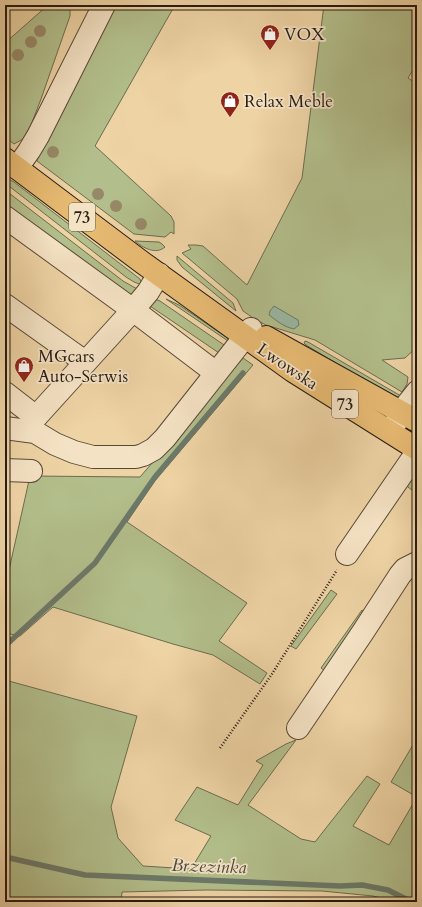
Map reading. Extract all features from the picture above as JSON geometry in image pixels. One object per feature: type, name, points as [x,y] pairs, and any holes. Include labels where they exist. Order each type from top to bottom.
[{"type":"main road","name":"Lwowska","points":[[11,163],[183,292],[249,333],[409,417]]},
{"type":"main road","name":"Lwowska","points":[[249,333],[293,371],[417,449]]},
{"type":"street","points":[[11,163],[29,151],[38,136],[104,5]]},
{"type":"street","points":[[5,217],[133,310],[216,373]]},
{"type":"street","points":[[5,428],[31,423],[133,310],[148,292],[159,274]]},
{"type":"street","points":[[5,305],[85,362]]},
{"type":"street","points":[[5,393],[31,423],[34,432],[55,444],[84,456],[110,458],[136,457],[154,449],[165,438],[249,333]]},
{"type":"street","points":[[390,432],[409,417],[417,392]]},
{"type":"street","points":[[347,554],[417,452]]},
{"type":"street","points":[[5,470],[31,471]]},
{"type":"street","points":[[298,728],[400,575],[405,569],[417,563]]},
{"type":"path","points":[[220,748],[272,674],[347,554]]},
{"type":"green space","points":[[48,5],[70,5],[70,16],[31,125],[23,139],[14,144],[5,137],[5,43]]},
{"type":"green space","points":[[110,5],[175,5],[95,146],[171,216],[174,222],[174,234],[171,232],[165,237],[134,234],[37,161],[36,154]]},
{"type":"green space","points":[[324,5],[417,5],[417,63],[408,78],[417,84],[417,347],[405,358],[382,360],[408,377],[407,384],[402,392],[315,340],[266,325],[256,320],[243,311],[237,299],[182,253],[191,249],[188,245],[203,246],[247,285],[302,178]]},
{"type":"green space","points":[[5,177],[14,182],[140,279],[142,285],[126,277],[5,183]]},
{"type":"green space","points":[[5,190],[123,281],[139,290],[132,299],[5,204]]},
{"type":"green space","points":[[135,241],[159,242],[165,247],[158,250],[150,250]]},
{"type":"green space","points":[[177,256],[233,303],[236,311],[182,267],[177,260]]},
{"type":"green space","points":[[155,299],[227,347],[219,353],[150,306]]},
{"type":"green space","points":[[166,299],[179,305],[232,341],[231,343]]},
{"type":"green space","points":[[305,341],[401,396],[395,399],[306,345],[304,343]]},
{"type":"green space","points":[[243,358],[253,365],[154,482],[127,522],[247,603],[219,641],[267,673],[260,684],[213,655],[53,607],[20,636],[5,633],[5,569],[9,570],[30,476],[140,477]]},
{"type":"green space","points":[[417,470],[417,494],[403,483]]},
{"type":"green space","points":[[331,590],[337,594],[296,649],[291,646]]},
{"type":"green space","points":[[362,610],[369,615],[331,675],[321,668]]},
{"type":"green space","points":[[5,680],[137,716],[111,807],[118,838],[143,866],[191,869],[211,836],[175,820],[197,787],[238,805],[263,765],[256,761],[296,740],[248,805],[301,839],[315,842],[367,776],[380,784],[353,826],[389,845],[414,802],[417,804],[417,902],[396,902],[373,896],[322,891],[206,890],[122,892],[121,902],[5,902]]},
{"type":"green space","points":[[417,738],[417,797],[391,782]]},
{"type":"shaded area","points":[[274,306],[298,320],[299,325],[294,329],[287,327],[269,315]]},
{"type":"waterway","points":[[5,646],[95,563],[155,477],[243,373]]},
{"type":"waterway","name":"Brzezinka","points":[[5,857],[85,875],[340,886],[362,885],[388,890],[412,902]]},
{"type":"place","name":"VOX","points":[[270,51]]},
{"type":"place","name":"Relax Meble","points":[[230,118]]},
{"type":"place","name":"MGcars Auto-Serwis","points":[[24,383]]}]
